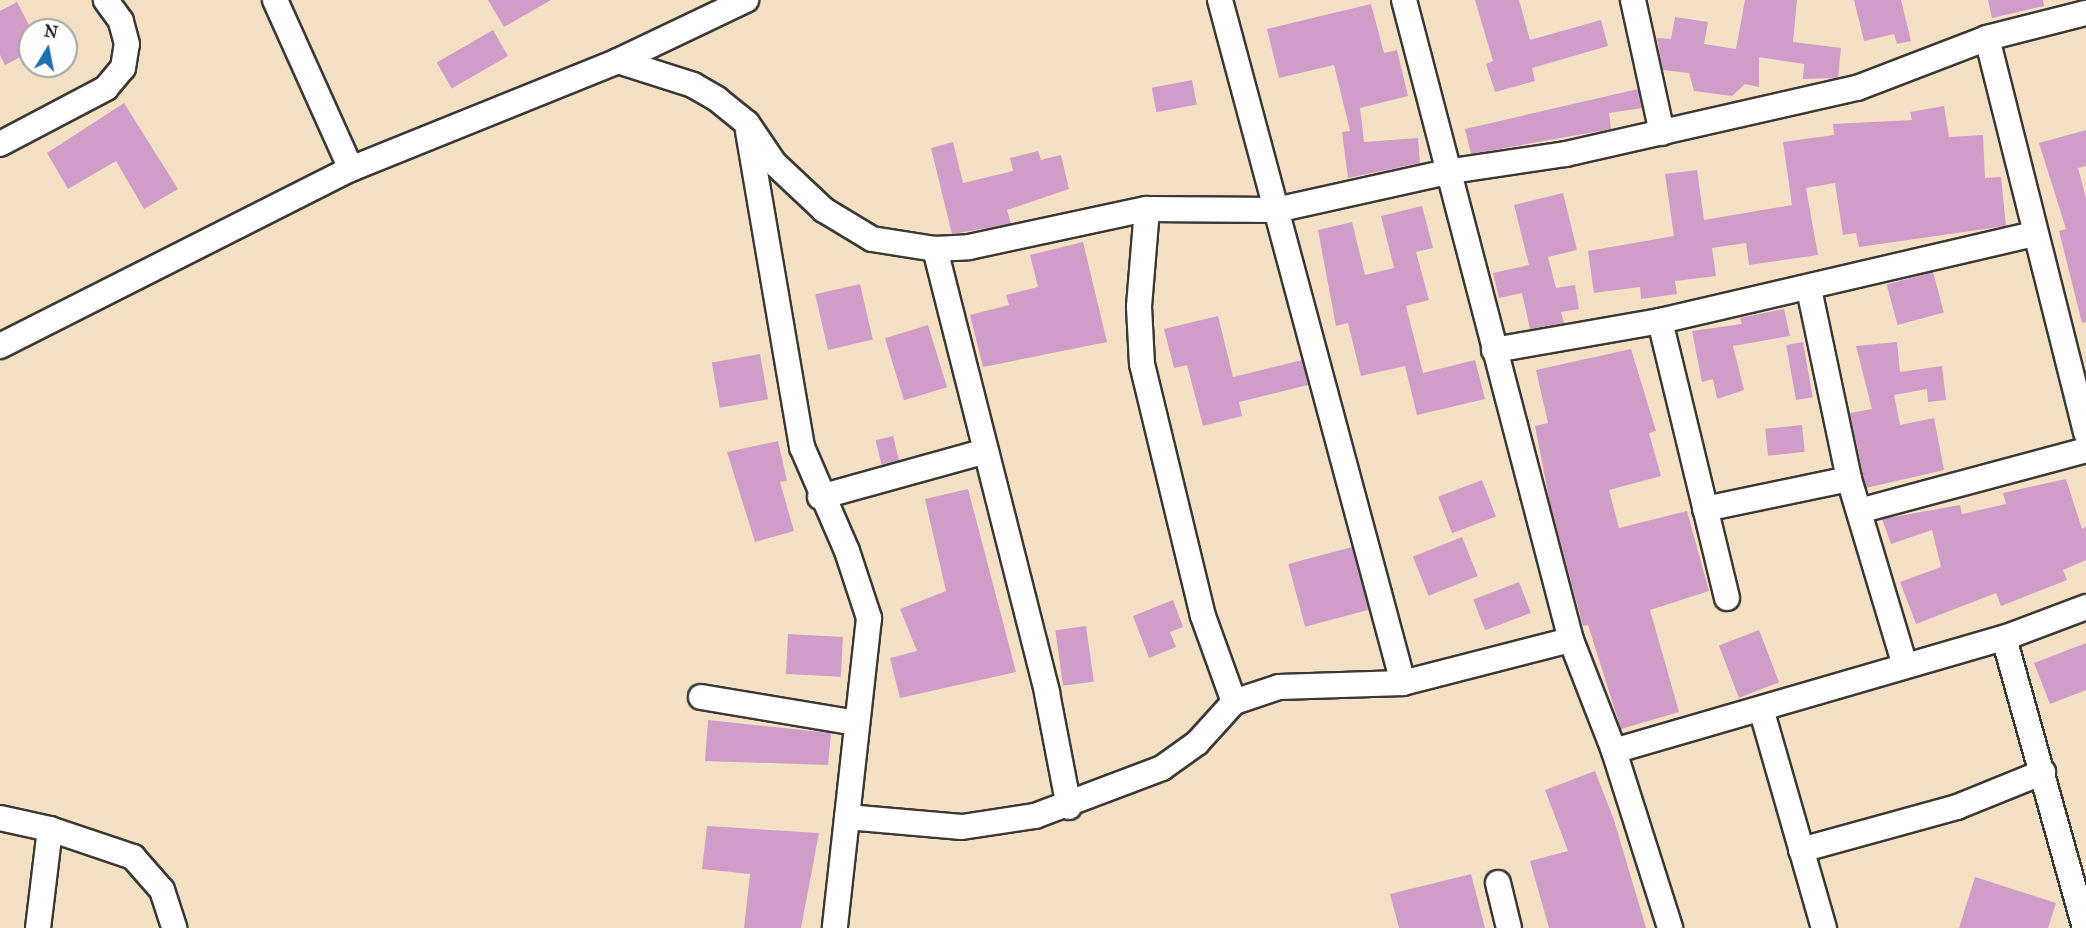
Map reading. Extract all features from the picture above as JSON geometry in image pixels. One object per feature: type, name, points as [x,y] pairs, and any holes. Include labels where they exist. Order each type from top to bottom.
[{"type":"street","points":[[0,144],[106,88],[123,68],[127,44],[121,21],[106,0]]},
{"type":"street","points":[[0,346],[351,169],[618,61],[746,0]]},
{"type":"street","points":[[1220,0],[1403,683]]},
{"type":"street","points":[[1404,0],[1452,171],[1494,350],[1571,640],[1614,751],[1670,928]]},
{"type":"street","points":[[1633,0],[1662,133]]},
{"type":"street","points":[[279,1],[351,169]]},
{"type":"street","points":[[618,61],[693,85],[747,123],[774,163],[824,210],[872,239],[935,249],[969,247],[1147,208],[1276,210],[1452,171],[1662,133],[1857,88],[1988,38],[2086,13]]},
{"type":"street","points":[[1988,38],[2034,234],[2086,433]]},
{"type":"street","points":[[747,123],[791,396],[820,497],[847,551],[869,618],[834,928]]},
{"type":"street","points":[[1147,208],[1139,307],[1142,364],[1200,605],[1234,702]]},
{"type":"street","points":[[1494,350],[1660,321],[1809,289],[2034,234]]},
{"type":"street","points":[[935,249],[1047,693],[1069,807]]},
{"type":"street","points":[[1809,289],[1849,479],[1905,666]]},
{"type":"street","points":[[1660,321],[1727,598]]},
{"type":"street","points":[[1859,511],[2086,450]]},
{"type":"street","points":[[820,497],[986,451]]},
{"type":"street","points":[[1705,509],[1849,479]]},
{"type":"street","points":[[1614,751],[1762,712],[1905,666],[2004,638],[2086,607]]},
{"type":"street","points":[[2004,638],[2085,928]]},
{"type":"street","points":[[847,817],[962,827],[1069,807],[1162,768],[1197,743],[1234,702],[1279,687],[1403,683],[1571,640]]},
{"type":"street","points":[[701,697],[856,723]]},
{"type":"street","points":[[1762,712],[1824,928]]},
{"type":"street","points":[[1802,850],[1957,807],[2043,772]]},
{"type":"street","points":[[0,818],[50,829],[133,857],[162,890],[174,928]]},
{"type":"street","points":[[38,928],[50,829]]},
{"type":"street","points":[[1498,883],[1509,928]]},
{"type":"building","points":[[488,0],[551,0],[504,27]]},
{"type":"building","points":[[1475,0],[1519,0],[1530,40],[1601,20],[1608,46],[1532,68],[1535,81],[1495,92],[1486,64],[1493,61]]},
{"type":"building","points":[[1745,0],[1797,0],[1793,42],[1841,48],[1838,78],[1803,79],[1804,64],[1759,57],[1759,87],[1745,84],[1732,96],[1694,91],[1689,73],[1663,70],[1657,38],[1671,39],[1675,17],[1708,22],[1704,44],[1736,49]]},
{"type":"building","points":[[1854,0],[1901,0],[1911,41],[1897,44],[1894,34],[1864,41]]},
{"type":"building","points":[[1988,0],[2043,0],[2044,6],[1992,18]]},
{"type":"building","points":[[17,2],[25,18],[18,18],[18,58],[5,65],[0,55],[0,11]]},
{"type":"building","points":[[1371,4],[1384,53],[1397,50],[1408,96],[1360,108],[1364,142],[1418,138],[1420,163],[1348,178],[1342,132],[1350,131],[1334,65],[1279,78],[1267,29]]},
{"type":"building","points":[[493,30],[508,56],[452,88],[437,62]]},
{"type":"building","points":[[1192,80],[1197,105],[1157,112],[1152,88]]},
{"type":"building","points":[[1638,89],[1642,108],[1609,113],[1611,129],[1471,154],[1465,129]]},
{"type":"building","points":[[124,103],[178,189],[144,209],[116,161],[68,189],[47,153]]},
{"type":"building","points":[[1944,106],[1949,137],[1983,135],[1985,178],[2001,177],[2006,226],[1859,247],[1856,233],[1843,235],[1835,183],[1806,188],[1818,255],[1749,265],[1746,243],[1712,248],[1716,276],[1675,281],[1677,294],[1641,299],[1640,287],[1594,293],[1588,251],[1674,236],[1665,174],[1697,170],[1704,220],[1792,205],[1783,142],[1834,135],[1833,124],[1912,120],[1910,112]]},
{"type":"building","points":[[2086,130],[2086,166],[2078,168],[2086,198],[2086,322],[2082,323],[2059,231],[2066,229],[2039,143]]},
{"type":"building","points":[[953,142],[963,183],[1013,171],[1010,158],[1038,151],[1041,160],[1061,155],[1069,189],[1007,210],[1011,224],[952,234],[931,148]]},
{"type":"building","points":[[1563,193],[1577,250],[1548,257],[1556,288],[1575,285],[1579,309],[1561,312],[1564,323],[1530,329],[1522,293],[1499,298],[1493,273],[1529,265],[1514,205]]},
{"type":"building","points":[[1422,206],[1433,248],[1416,252],[1429,300],[1406,306],[1423,373],[1475,360],[1485,399],[1417,415],[1405,366],[1361,376],[1348,323],[1336,326],[1318,230],[1352,222],[1365,275],[1394,268],[1381,216]]},
{"type":"building","points":[[1083,242],[1107,342],[983,367],[970,315],[1009,305],[1006,295],[1038,287],[1030,255]]},
{"type":"building","points":[[1933,272],[1944,313],[1898,325],[1887,284]]},
{"type":"building","points":[[860,284],[873,340],[828,350],[815,294]]},
{"type":"building","points":[[1784,309],[1790,336],[1733,346],[1744,390],[1717,399],[1713,379],[1702,382],[1692,331],[1742,324],[1740,318]]},
{"type":"building","points":[[1218,316],[1233,377],[1302,360],[1308,385],[1239,402],[1242,416],[1203,426],[1187,365],[1174,368],[1164,329]]},
{"type":"building","points":[[928,325],[947,387],[904,400],[885,338]]},
{"type":"building","points":[[1803,342],[1813,397],[1796,400],[1786,345]]},
{"type":"building","points":[[1897,342],[1900,372],[1942,366],[1946,400],[1928,402],[1927,389],[1894,395],[1900,425],[1934,418],[1944,470],[1866,488],[1850,413],[1872,409],[1856,346]]},
{"type":"building","points":[[1631,349],[1656,431],[1649,433],[1661,476],[1609,490],[1619,528],[1687,511],[1709,591],[1650,610],[1679,712],[1621,729],[1588,625],[1583,626],[1550,503],[1535,426],[1548,423],[1536,370]]},
{"type":"building","points":[[760,354],[768,399],[720,408],[712,363]]},
{"type":"building","points":[[1802,425],[1805,452],[1768,456],[1765,429]]},
{"type":"building","points":[[893,436],[899,460],[882,465],[876,440]]},
{"type":"building","points":[[778,441],[787,481],[780,482],[794,531],[755,542],[727,452]]},
{"type":"building","points":[[2066,479],[2082,529],[2086,527],[2086,560],[2063,570],[2067,580],[2001,606],[1996,593],[1916,624],[1900,582],[1941,567],[1932,530],[1891,544],[1882,519],[1960,505],[1962,514],[2006,504],[2003,493]]},
{"type":"building","points":[[1482,480],[1496,516],[1452,533],[1438,497]]},
{"type":"building","points":[[968,489],[1016,672],[900,698],[890,658],[917,651],[900,609],[946,591],[925,499]]},
{"type":"building","points":[[1462,537],[1478,576],[1429,596],[1413,557]]},
{"type":"building","points":[[1352,547],[1369,610],[1305,627],[1288,564]]},
{"type":"building","points":[[1519,582],[1531,613],[1485,630],[1473,600]]},
{"type":"building","points":[[1173,600],[1183,627],[1170,632],[1176,647],[1149,658],[1133,616]]},
{"type":"building","points":[[1086,626],[1094,681],[1063,686],[1055,630]]},
{"type":"building","points":[[1759,630],[1779,682],[1739,698],[1719,645]]},
{"type":"building","points":[[788,634],[843,637],[841,677],[786,674]]},
{"type":"building","points":[[2086,643],[2086,690],[2050,704],[2034,663]]},
{"type":"building","points":[[708,720],[831,733],[828,765],[705,761]]},
{"type":"building","points":[[1595,771],[1614,820],[1646,928],[1549,928],[1530,861],[1568,851],[1545,790]]},
{"type":"building","points":[[707,826],[819,833],[801,928],[744,928],[750,874],[702,869]]},
{"type":"building","points":[[1471,874],[1485,928],[1399,928],[1390,894]]},
{"type":"building","points":[[1975,877],[2056,903],[2048,928],[1959,928]]}]
